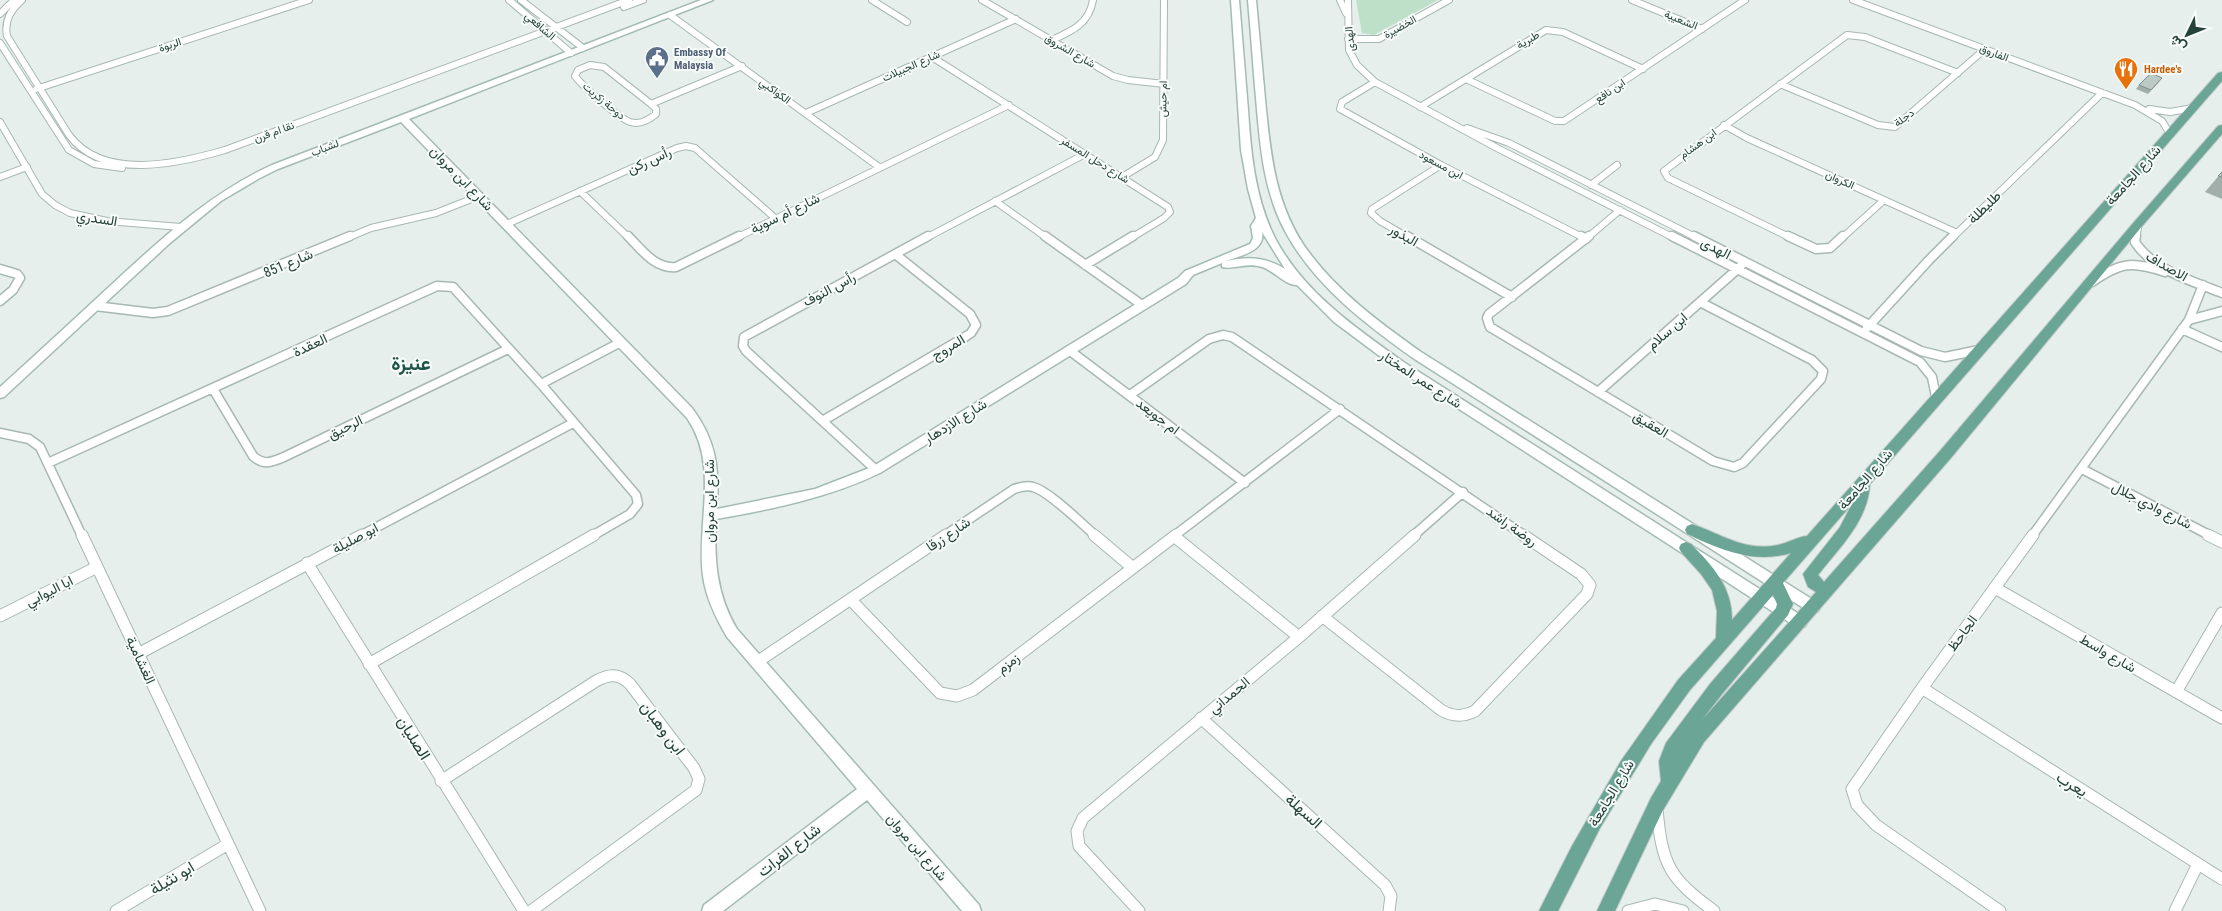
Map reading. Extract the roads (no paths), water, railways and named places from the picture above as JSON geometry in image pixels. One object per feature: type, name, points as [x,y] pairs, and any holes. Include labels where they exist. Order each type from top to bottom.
[{"type":"main road","name":"شارع الجامعة","points":[[1548,911],[1584,837],[1654,724],[1936,397],[2222,74]]},
{"type":"main road","points":[[1606,911],[1657,804],[1698,737],[1945,455],[2139,223],[2222,128]]},
{"type":"main road","points":[[1828,590],[1812,582],[1810,574],[1847,527],[1859,507],[1862,498],[1863,481]]},
{"type":"main road","points":[[1692,530],[1737,548],[1768,553],[1792,548],[1814,537]]},
{"type":"main road","points":[[1686,548],[1709,573],[1722,593],[1725,613],[1723,642]]},
{"type":"main road","points":[[1670,782],[1667,761],[1672,748],[1716,689],[1783,611],[1785,604],[1775,583]]},
{"type":"street","points":[[0,14],[14,0]]},
{"type":"street","name":"نقا ام قرن","points":[[22,0],[8,15],[5,29],[7,36],[40,86],[56,115],[80,149],[87,154],[104,160],[128,164],[170,162],[225,150],[549,33]]},
{"type":"street","name":"الربوة","points":[[40,86],[297,0]]},
{"type":"street","name":"الربوة","points":[[30,89],[309,0]]},
{"type":"street","name":"الشافعي","points":[[510,0],[571,53]]},
{"type":"street","name":"الشافعي","points":[[521,0],[583,48]]},
{"type":"street","name":"نقا ام قرن","points":[[0,43],[58,135],[76,156],[107,167],[160,169],[197,163],[236,151],[549,33],[630,0]]},
{"type":"street","name":"نقا ام قرن","points":[[558,29],[643,0]]},
{"type":"street","name":"لشباب","points":[[0,394],[181,227],[228,190],[262,172],[709,0]]},
{"type":"street","points":[[872,0],[907,22]]},
{"type":"street","name":"شارع الشروق","points":[[982,0],[1113,76],[1128,80],[1164,84]]},
{"type":"street","points":[[1052,40],[1085,22],[1092,9],[1093,0]]},
{"type":"street","name":"ام حيش","points":[[1122,177],[1153,159],[1163,140],[1164,0]]},
{"type":"street","name":"شارع عمر المختار","points":[[1235,0],[1248,168],[1261,218],[1277,248],[1308,290],[1349,329],[1401,366],[1800,622]]},
{"type":"street","name":"شارع عمر المختار","points":[[1252,0],[1266,155],[1272,186],[1279,209],[1293,236],[1324,277],[1360,312],[1417,355],[1813,607]]},
{"type":"street","name":"الهدى","points":[[1340,0],[1348,16]]},
{"type":"street","name":"الهدى","points":[[1348,0],[1348,39],[1352,58],[1364,73],[1375,82],[1518,159],[1926,367],[1935,380],[1936,397]]},
{"type":"street","name":"الخضيرة","points":[[1348,39],[1379,39],[1449,0]]},
{"type":"street","name":"الشعيبة","points":[[1632,0],[1702,29]]},
{"type":"street","name":"ابن نافع","points":[[1466,78],[1546,117],[1560,121],[1568,119],[1745,0]]},
{"type":"street","name":"الفاروق","points":[[1853,0],[2135,105],[2170,112],[2193,108]]},
{"type":"street","name":"الكواكبي","points":[[670,15],[879,167]]},
{"type":"street","name":"شارع الجبيلات","points":[[806,113],[1016,19]]},
{"type":"street","name":"طبرية","points":[[1420,107],[1542,32],[1550,29],[1563,32],[1643,68]]},
{"type":"street","name":"ابن هشام","points":[[1884,200],[1835,245],[1823,250],[1806,245],[1665,175],[1666,168],[1844,36],[1851,34],[1865,37],[1958,73]]},
{"type":"street","name":"دجلة","points":[[1780,84],[1878,125],[1890,128],[1898,125],[1985,49]]},
{"type":"street","name":"شارع دحل المسفر","points":[[932,57],[1165,204],[1170,212],[1164,218],[1085,265]]},
{"type":"street","name":"دوحة زكريت","points":[[590,65],[601,65],[651,104],[657,111],[654,117],[642,122],[628,121],[577,79],[576,73],[590,65]]},
{"type":"street","points":[[651,104],[742,66]]},
{"type":"street","name":"ابن مسعود","points":[[1375,82],[1342,102],[1340,110],[1441,165],[1586,239]]},
{"type":"street","name":"طليطلة","points":[[1862,333],[1957,233],[2102,93]]},
{"type":"street","name":"شارع أم سوية","points":[[580,191],[654,261],[666,268],[680,266],[1009,105]]},
{"type":"street","name":"الفاروق","points":[[2135,105],[2162,121],[2170,134]]},
{"type":"street","name":"شارع ابن مروان","points":[[403,118],[688,411],[701,430],[708,448],[710,475],[708,566],[713,595],[719,612],[732,633],[972,911]]},
{"type":"street","name":"السدري","points":[[0,122],[42,194],[50,202],[70,214],[84,218],[181,227]]},
{"type":"street","name":"الهدى","points":[[1455,125],[1492,136],[1526,152],[1921,351],[1937,356],[1952,357],[1979,350]]},
{"type":"street","name":"الكروان","points":[[1724,125],[1747,138],[1957,233]]},
{"type":"street","name":"رأس ركن","points":[[507,224],[676,148],[691,146],[775,218]]},
{"type":"street","points":[[1518,159],[1526,152]]},
{"type":"street","name":"رأس النوف","points":[[876,470],[824,420],[746,351],[743,346],[744,337],[895,254],[1085,154]]},
{"type":"street","name":"البذور","points":[[1441,165],[1376,205],[1371,212],[1380,221],[1512,297]]},
{"type":"street","points":[[1591,185],[1617,165]]},
{"type":"street","points":[[0,177],[27,167]]},
{"type":"street","name":"شارع 851","points":[[95,306],[153,313],[168,311],[371,228],[436,213],[479,196]]},
{"type":"street","points":[[995,201],[1142,305]]},
{"type":"street","name":"العقيق","points":[[1620,210],[1586,239],[1489,314],[1487,318],[1490,327],[1718,464],[1734,468],[1743,463],[1821,379],[1823,371],[1812,360],[1700,302]]},
{"type":"street","name":"شارع الازدهار","points":[[1182,281],[1189,273],[1199,267],[1254,246],[1258,238],[1256,226],[1261,218]]},
{"type":"street","name":"الاصداف","points":[[2139,223],[2136,242],[2139,249],[2156,262],[2222,293]]},
{"type":"street","name":"المروج","points":[[824,420],[965,337],[971,333],[976,325],[970,314],[895,254]]},
{"type":"street","name":"شارع الازدهار","points":[[710,515],[802,498],[828,491],[876,470],[1182,281],[1228,264],[1251,260],[1274,266],[1308,290]]},
{"type":"street","name":"ابن سلام","points":[[1598,392],[1745,262]]},
{"type":"street","name":"الاصداف","points":[[2086,286],[2113,267],[2129,264],[2147,266],[2194,281]]},
{"type":"street","points":[[0,269],[17,274],[20,278],[13,290],[0,302]]},
{"type":"street","name":"العقدة","points":[[48,463],[442,285],[452,287],[542,384],[573,423],[638,497],[639,502],[636,509],[369,664]]},
{"type":"street","name":"الجاحظ","points":[[2000,911],[1876,825],[1859,810],[1853,799],[1852,789],[1922,688],[2189,320],[2203,285]]},
{"type":"street","points":[[2189,320],[2222,311]]},
{"type":"street","points":[[2182,329],[2222,348]]},
{"type":"street","name":"روضة راشد","points":[[1130,395],[1209,339],[1223,335],[1240,340],[1581,574],[1590,585],[1587,594],[1475,711],[1466,716],[1456,717],[1446,714],[1322,616]]},
{"type":"street","points":[[542,384],[622,342]]},
{"type":"street","name":"الرحيق","points":[[213,389],[253,456],[259,462],[266,464],[508,349]]},
{"type":"street","name":"ام جويعد","points":[[1069,350],[1245,483]]},
{"type":"street","name":"زمزم","points":[[850,600],[934,687],[949,697],[960,697],[973,690],[1175,537],[1340,409]]},
{"type":"street","name":"ابو صليلة","points":[[138,654],[573,423]]},
{"type":"street","name":"الغشامية","points":[[0,433],[29,439],[40,447],[260,911]]},
{"type":"street","name":"شارع وادي جلال","points":[[2082,469],[2222,542]]},
{"type":"street","name":"شارع زرقا","points":[[757,662],[1014,489],[1023,486],[1031,486],[1044,492],[1133,568]]},
{"type":"street","name":"الحمداني","points":[[1139,911],[1079,846],[1076,835],[1078,827],[1092,810],[1299,637],[1463,492]]},
{"type":"street","points":[[1175,537],[1299,637]]},
{"type":"street","name":"الصليان","points":[[307,563],[441,781],[524,911]]},
{"type":"street","name":"ابا اليوابي","points":[[0,616],[97,567]]},
{"type":"street","name":"شارع واسط","points":[[1995,588],[2222,718]]},
{"type":"street","points":[[2176,692],[2222,612]]},
{"type":"street","name":"ابن وهبان","points":[[441,781],[596,681],[608,675],[616,674],[623,676],[630,684],[694,768],[699,777],[699,785],[696,790],[531,911]]},
{"type":"street","name":"يعرب","points":[[1922,688],[2222,879]]},
{"type":"street","name":"السهلة","points":[[1201,718],[1385,885],[1392,896],[1388,911]]},
{"type":"street","name":"شارع الفرات","points":[[710,911],[868,790]]},
{"type":"street","points":[[1657,804],[1662,854],[1670,874],[1686,890],[1714,911]]},
{"type":"street","name":"ابو نثيلة","points":[[116,911],[228,844]]},
{"type":"street","points":[[2175,911],[2198,864]]},
{"type":"street","points":[[1628,911],[1647,903],[1657,903],[1683,911]]},
{"type":"place","name":"Embassy Of Malaysia","points":[[657,79]]},
{"type":"place","name":"Hardee's","points":[[2126,90]]},
{"type":"district","name":"عنيزة","points":[[411,363]]}]
